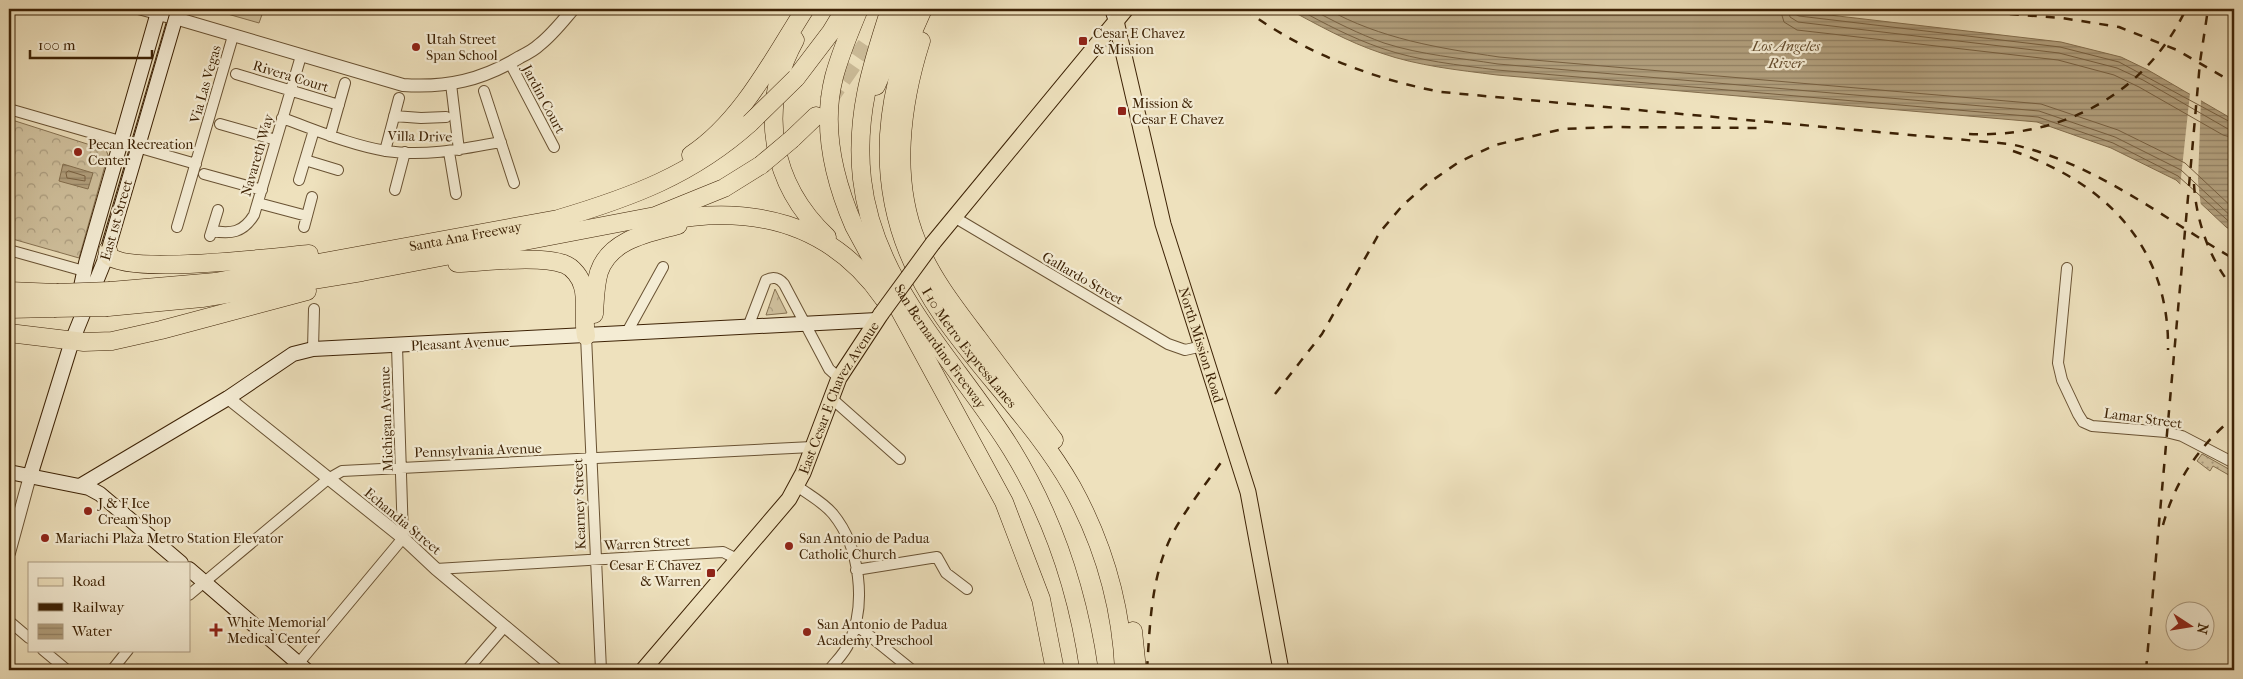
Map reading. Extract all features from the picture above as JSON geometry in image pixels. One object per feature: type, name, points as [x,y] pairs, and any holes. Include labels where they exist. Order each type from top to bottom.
[{"type":"highway","points":[[604,205],[699,150],[727,123],[750,95],[805,9]]},
{"type":"highway","points":[[811,9],[790,48],[778,87],[774,128],[778,158],[794,198],[810,221],[849,258],[874,286],[931,368]]},
{"type":"highway","name":"Santa Ana Freeway","points":[[109,299],[215,282],[558,219],[604,205],[658,184],[693,166],[732,139],[750,123],[796,78],[845,9]]},
{"type":"highway","points":[[858,9],[834,78],[830,101],[830,144],[833,167],[840,194],[854,226],[931,368]]},
{"type":"highway","points":[[866,45],[880,9]]},
{"type":"highway","name":"San Bernardino Freeway","points":[[890,9],[864,96],[862,116],[861,159],[866,201],[871,222],[888,266],[929,335],[983,406],[1013,451],[1049,523],[1075,599],[1088,670]]},
{"type":"highway","points":[[861,159],[868,112],[904,9]]},
{"type":"highway","points":[[917,9],[919,30]]},
{"type":"highway","name":"I-10 Metro ExpressLanes","points":[[923,9],[909,86],[903,133],[902,169],[908,218],[917,243],[955,308],[1064,452],[1091,498],[1114,553],[1125,591],[1133,630],[1137,670]]},
{"type":"highway","name":"I-10 Metro ExpressLanes","points":[[934,9],[919,30],[898,77],[889,126],[888,170],[893,210],[924,286],[943,316],[1053,458],[1072,486],[1104,555],[1115,595],[1122,636],[1124,670]]},
{"type":"highway","name":"Santa Ana Freeway","points":[[9,309],[55,301],[202,298],[362,272],[655,216],[724,188],[761,165],[816,116]]},
{"type":"highway","points":[[461,254],[477,256],[681,218],[720,215],[746,216],[782,223],[813,235],[849,258]]},
{"type":"highway","points":[[586,336],[593,316],[599,272],[605,259],[613,250],[643,234],[720,215]]},
{"type":"highway","points":[[108,250],[111,258],[122,262],[217,264],[360,248],[387,250]]},
{"type":"highway","points":[[424,260],[442,264],[533,260],[566,264],[573,270],[583,285],[583,320],[586,336]]},
{"type":"highway","points":[[9,334],[94,343],[112,341],[161,330],[340,282],[362,272]]},
{"type":"highway","name":"Santa Ana Freeway","points":[[9,291],[55,301]]},
{"type":"highway","name":"San Bernardino Freeway","points":[[931,368],[1004,502],[1041,599],[1055,670]]},
{"type":"highway","points":[[1049,523],[1059,539],[1076,577],[1099,670]]},
{"type":"main road","name":"East Cesar E Chavez Avenue","points":[[643,670],[779,512],[797,486],[838,378],[879,317],[933,243],[1114,15],[1126,9]]},
{"type":"main road","name":"East 1st Street","points":[[72,341],[84,270],[158,12]]},
{"type":"main road","name":"East 1st Street","points":[[30,476],[72,341],[108,250],[176,13]]},
{"type":"main road","name":"North Mission Road","points":[[1114,15],[1163,224],[1248,492],[1281,670]]},
{"type":"main road","name":"Pleasant Avenue","points":[[80,486],[228,398],[293,354],[313,349],[805,324],[879,317]]},
{"type":"main road","points":[[9,472],[80,486],[100,494],[180,562]]},
{"type":"main road","points":[[190,570],[302,667]]},
{"type":"street","points":[[138,9],[176,13],[233,36],[403,85],[424,86],[451,84],[479,78],[510,63],[538,47],[573,9]]},
{"type":"street","name":"Via Las Vegas","points":[[177,227],[233,36]]},
{"type":"street","name":"Navareth Way","points":[[218,210],[211,234],[234,232],[250,221],[258,203],[301,56]]},
{"type":"street","name":"Jardin Court","points":[[510,63],[554,147]]},
{"type":"street","name":"Rivera Court","points":[[236,74],[339,105]]},
{"type":"street","points":[[330,136],[346,83]]},
{"type":"street","points":[[451,84],[456,194]]},
{"type":"street","points":[[484,91],[514,183]]},
{"type":"street","points":[[385,151],[399,98]]},
{"type":"street","points":[[9,109],[120,141]]},
{"type":"street","points":[[394,116],[446,117]]},
{"type":"street","name":"Villa Drive","points":[[282,118],[330,136],[385,151],[454,151],[501,142]]},
{"type":"street","points":[[220,124],[276,140]]},
{"type":"street","points":[[299,180],[314,130]]},
{"type":"street","points":[[137,147],[196,164]]},
{"type":"street","points":[[395,190],[405,152]]},
{"type":"street","points":[[305,160],[338,170]]},
{"type":"street","points":[[204,174],[262,190]]},
{"type":"street","points":[[304,227],[312,197]]},
{"type":"street","points":[[258,203],[307,216]]},
{"type":"street","name":"Gallardo Street","points":[[954,217],[1168,344],[1185,350],[1202,346]]},
{"type":"street","points":[[9,250],[84,270]]},
{"type":"street","points":[[626,334],[663,267]]},
{"type":"street","name":"Lamar Street","points":[[2067,268],[2058,363],[2070,398],[2083,422],[2092,426],[2166,432],[2182,436],[2234,463]]},
{"type":"street","points":[[748,327],[766,280],[772,277],[780,279],[829,369],[838,378]]},
{"type":"street","points":[[313,349],[314,309]]},
{"type":"street","name":"Kearney Street","points":[[586,336],[601,670]]},
{"type":"street","name":"Michigan Avenue","points":[[397,346],[403,538]]},
{"type":"street","points":[[830,397],[900,459]]},
{"type":"street","name":"Echandia Street","points":[[228,398],[403,538],[436,569],[557,670]]},
{"type":"street","name":"Pennsylvania Avenue","points":[[190,594],[328,479],[342,471],[812,447]]},
{"type":"street","name":"East 1st Street","points":[[9,553],[30,476]]},
{"type":"street","points":[[797,486],[824,505],[833,514],[852,550],[856,570],[858,601],[855,624],[844,651],[829,670]]},
{"type":"street","points":[[302,667],[403,538]]},
{"type":"street","name":"Warren Street","points":[[436,569],[723,552],[738,558]]},
{"type":"street","points":[[856,570],[938,557],[946,572],[967,588]]},
{"type":"street","points":[[9,621],[28,637]]},
{"type":"street","points":[[855,624],[912,670]]},
{"type":"street","points":[[467,670],[505,626]]},
{"type":"street","points":[[45,652],[67,670]]},
{"type":"street","points":[[112,670],[126,652]]},
{"type":"green space","points":[[210,9],[264,9],[259,23]]},
{"type":"green space","points":[[9,119],[106,150],[108,155],[79,258],[9,238]]},
{"type":"green space","points":[[775,289],[787,313],[766,315]]},
{"type":"green space","points":[[2202,454],[2234,472],[2234,478],[2213,466],[2210,471],[2197,461]]},
{"type":"water","name":"Los Angeles River","points":[[1288,9],[1778,9],[2061,42],[2121,57],[2148,70],[2234,120],[2234,232],[2226,227],[2176,180],[2111,148],[2037,122],[1497,75],[1453,69],[1409,61],[1369,49],[1333,33]]},
{"type":"water","points":[[63,164],[93,173],[88,189],[59,181]]},
{"type":"pier","points":[[2190,93],[2201,99],[2198,181],[2201,207],[2180,187]]},
{"type":"tunnel","points":[[827,102],[866,45]]},
{"type":"tram line","points":[[102,246],[171,9]]},
{"type":"railway","points":[[1244,9],[1290,38],[1338,61],[1388,79],[1441,92],[2010,144],[2041,152],[2098,177],[2126,192],[2234,259]]},
{"type":"railway","points":[[1905,9],[1962,10]]},
{"type":"railway","points":[[2040,11],[2063,9]]},
{"type":"railway","points":[[1969,134],[2003,133],[2036,128],[2068,119],[2097,105],[2124,87],[2148,65],[2169,39],[2186,9]]},
{"type":"railway","points":[[2146,670],[2200,62],[2208,9]]},
{"type":"railway","points":[[2228,9],[2234,30]]},
{"type":"railway","points":[[1956,10],[2062,18],[2119,27],[2177,50],[2234,83]]},
{"type":"railway","points":[[1275,394],[1322,334],[1380,232],[1403,205],[1427,184],[1459,162],[1495,145],[1563,129],[1611,127],[1764,128]]},
{"type":"railway","points":[[2013,151],[2046,164],[2076,181],[2103,200],[2126,223],[2144,250],[2158,280],[2166,313],[2168,350]]},
{"type":"railway","points":[[2194,184],[2195,198],[2206,240],[2218,266],[2234,289]]},
{"type":"railway","points":[[2163,525],[2174,494],[2190,465],[2199,452],[2234,417]]},
{"type":"railway","points":[[1147,670],[1153,599],[1160,564],[1166,547],[1185,513],[1222,461]]},
{"type":"place","name":"Cesar E Chavez & Mission","points":[[1083,41]]},
{"type":"place","name":"Utah Street Span School","points":[[416,47]]},
{"type":"place","name":"Mission & Cesar E Chavez","points":[[1122,111]]},
{"type":"place","name":"Pecan Recreation Center","points":[[78,152]]},
{"type":"place","name":"J & F Ice Cream Shop","points":[[88,511]]},
{"type":"place","name":"Mariachi Plaza Metro Station Elevator","points":[[45,538]]},
{"type":"place","name":"San Antonio de Padua Catholic Church","points":[[789,546]]},
{"type":"place","name":"Cesar E Chavez & Warren","points":[[711,573]]},
{"type":"place","name":"White Memorial Medical Center","points":[[216,630]]},
{"type":"place","name":"San Antonio de Padua Academy Preschool","points":[[807,632]]}]
